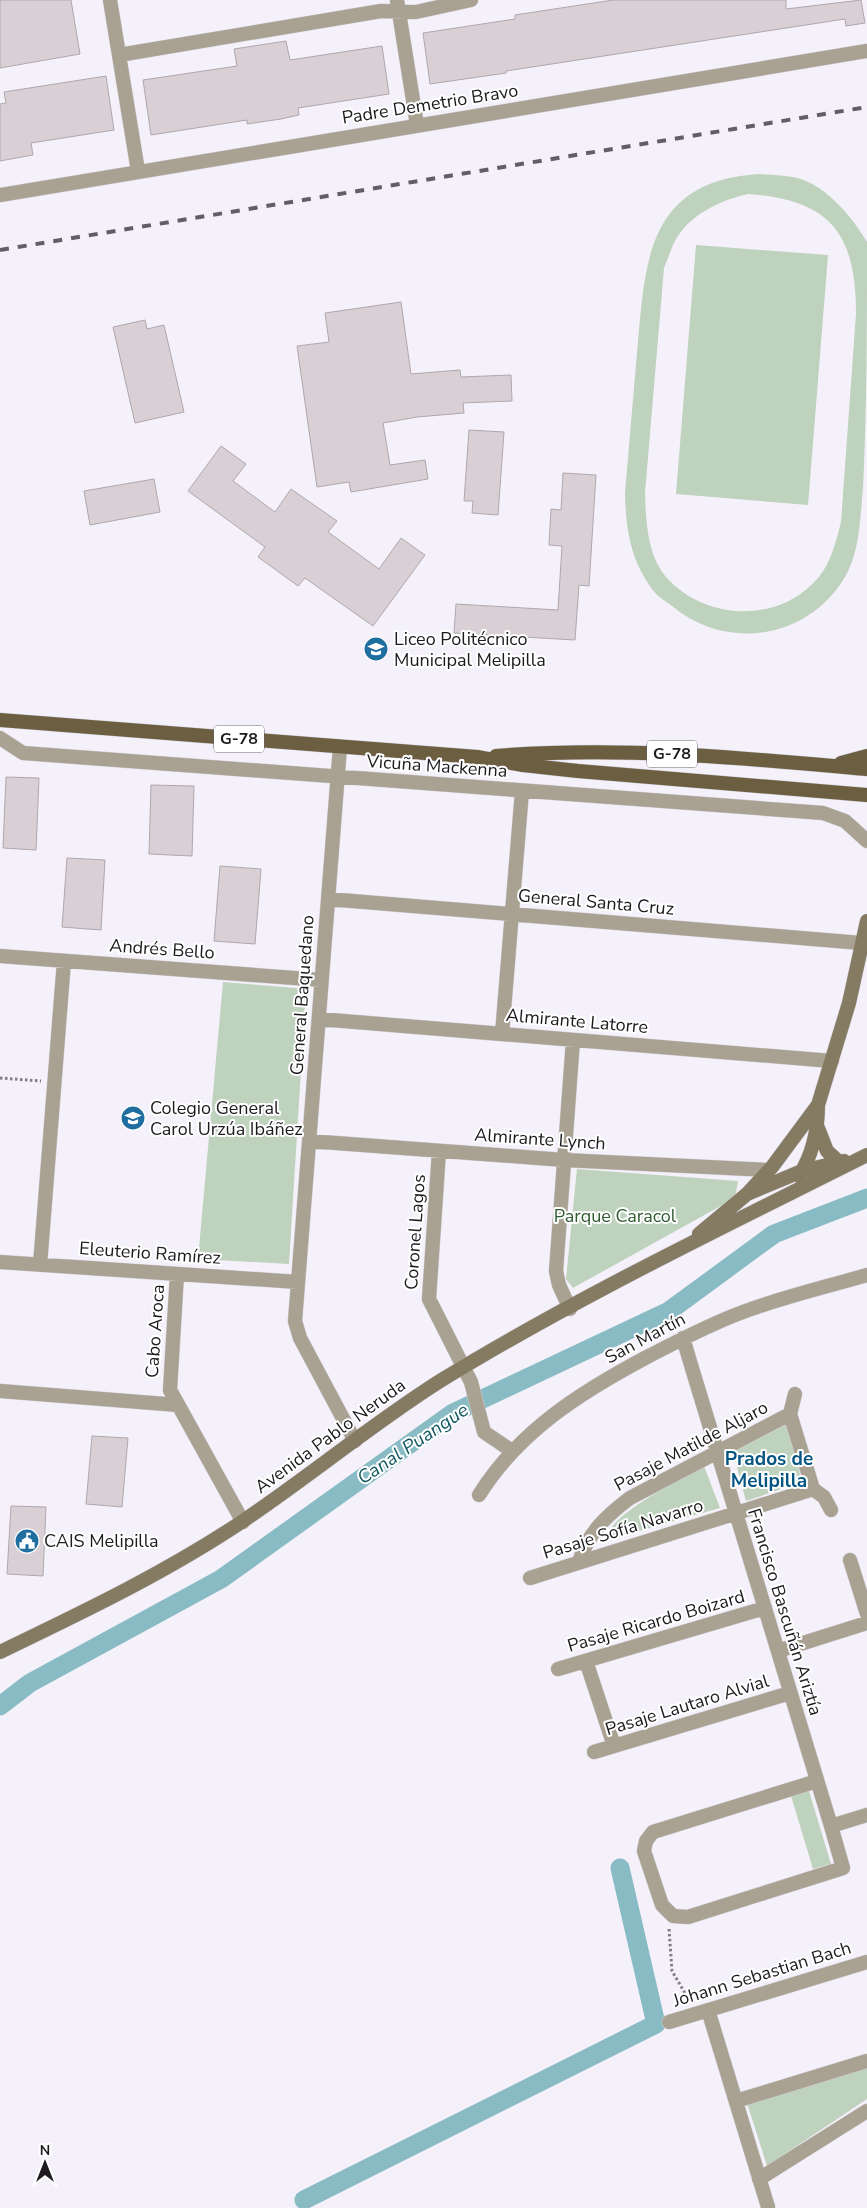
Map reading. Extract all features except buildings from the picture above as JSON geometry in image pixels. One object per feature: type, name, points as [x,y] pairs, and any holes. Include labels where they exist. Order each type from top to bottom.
[{"type":"main road","name":"Vicuña Mackenna","points":[[0,720],[477,757],[523,765],[578,771],[867,795]]},
{"type":"main road","name":"Vicuña Mackenna","points":[[477,757],[538,752],[672,754],[867,769]]},
{"type":"main road","points":[[831,766],[867,756]]},
{"type":"main road","points":[[777,1201],[802,1171],[810,1155],[818,1128],[818,1105],[849,1003],[867,922]]},
{"type":"main road","points":[[849,1003],[867,960]]},
{"type":"main road","points":[[747,1194],[770,1170],[818,1105]]},
{"type":"main road","points":[[818,1128],[827,1151],[839,1162]]},
{"type":"main road","name":"Avenida Pablo Neruda","points":[[681,1249],[747,1194],[802,1171],[862,1157]]},
{"type":"main road","name":"Avenida Pablo Neruda","points":[[0,1652],[109,1598],[243,1522],[417,1396],[464,1367],[681,1249],[862,1157]]},
{"type":"street","points":[[110,0],[138,171]]},
{"type":"street","points":[[119,55],[381,11],[398,6],[416,12],[471,0]]},
{"type":"street","points":[[398,6],[417,125]]},
{"type":"street","name":"Padre Demetrio Bravo","points":[[0,194],[867,51]]},
{"type":"street","name":"Vicuña Mackenna","points":[[0,738],[23,753],[823,814],[845,821],[867,841]]},
{"type":"street","name":"General Baquedano","points":[[340,746],[295,1321],[298,1333],[355,1441]]},
{"type":"street","points":[[502,1034],[522,791]]},
{"type":"street","name":"General Santa Cruz","points":[[328,899],[861,943]]},
{"type":"street","name":"Andrés Bello","points":[[0,956],[322,980]]},
{"type":"street","points":[[40,1265],[64,961]]},
{"type":"street","name":"Almirante Latorre","points":[[318,1019],[832,1061]]},
{"type":"street","points":[[570,1309],[559,1285],[556,1271],[573,1040]]},
{"type":"street","name":"Almirante Lynch","points":[[309,1141],[564,1160],[770,1170]]},
{"type":"street","name":"Coronel Lagos","points":[[439,1151],[428,1294],[433,1309],[471,1382],[484,1432],[506,1447]]},
{"type":"street","name":"Eleuterio Ramírez","points":[[0,1262],[298,1282]]},
{"type":"street","name":"Cabo Aroca","points":[[177,1274],[170,1390],[243,1522]]},
{"type":"street","name":"San Martín","points":[[478,1495],[506,1447],[573,1400],[683,1338],[745,1311],[867,1275]]},
{"type":"street","name":"Francisco Bascuñán Ariztía","points":[[673,1916],[688,1917],[843,1868],[683,1338]]},
{"type":"street","points":[[0,1391],[178,1405]]},
{"type":"street","points":[[795,1394],[790,1414],[813,1489],[824,1497],[831,1510]]},
{"type":"street","name":"Pasaje Matilde Aljaro","points":[[579,1562],[592,1533],[615,1509],[646,1489],[790,1414]]},
{"type":"street","name":"Pasaje Sofía Navarro","points":[[530,1578],[813,1489]]},
{"type":"street","points":[[850,1560],[867,1614]]},
{"type":"street","name":"Pasaje Ricardo Boizard","points":[[558,1669],[765,1608]]},
{"type":"street","points":[[778,1651],[867,1623]]},
{"type":"street","points":[[586,1660],[614,1746]]},
{"type":"street","name":"Pasaje Lautaro Alvial","points":[[594,1752],[790,1693]]},
{"type":"street","points":[[673,1916],[662,1905],[644,1851],[646,1841],[658,1830],[817,1781]]},
{"type":"street","points":[[831,1826],[867,1815]]},
{"type":"street","name":"Johann Sebastian Bach","points":[[669,2022],[867,1962]]},
{"type":"street","points":[[703,2012],[736,2101],[768,2207]]},
{"type":"street","points":[[736,2101],[867,2061]]},
{"type":"street","points":[[759,2179],[867,2111]]},
{"type":"path","points":[[0,1078],[54,1082]]},
{"type":"path","points":[[673,1916],[669,1927],[672,1970],[703,2012]]},
{"type":"green space","points":[[759,174],[788,176],[808,182],[838,204],[867,242],[863,489],[854,556],[845,577],[829,598],[810,614],[789,626],[765,632],[741,633],[717,630],[694,621],[661,598],[652,589],[639,566],[628,531],[625,493],[640,320],[649,259],[659,232],[673,210],[693,192],[722,180]],"holes":[[[748,194],[800,204],[819,214],[833,226],[844,242],[851,262],[855,286],[856,314],[841,522],[832,552],[823,572],[802,593],[783,603],[763,610],[721,609],[701,602],[682,592],[666,577],[651,548],[647,526],[645,493],[664,268],[676,239],[682,230],[707,209],[727,200]]]},
{"type":"green space","points":[[696,245],[828,255],[808,505],[676,494]]},
{"type":"green space","points":[[223,982],[306,989],[289,1264],[198,1259]]},
{"type":"green space","name":"Parque Caracol","points":[[577,1169],[738,1181],[735,1198],[573,1288],[566,1279]]},
{"type":"green space","points":[[787,1424],[802,1482],[746,1501],[733,1452]]},
{"type":"green space","points":[[704,1466],[720,1508],[604,1541],[609,1530],[632,1509]]},
{"type":"green space","points":[[809,1791],[831,1864],[813,1869],[791,1796]]},
{"type":"green space","points":[[867,2067],[867,2099],[767,2166],[747,2103]]},
{"type":"waterway","name":"Canal Puangue","points":[[0,1706],[30,1683],[221,1579],[453,1413],[669,1311],[774,1234],[867,1198]]},
{"type":"waterway","points":[[304,2200],[656,2024],[620,1868]]},
{"type":"railway","points":[[0,250],[867,107]]},
{"type":"place","name":"Liceo Politécnico Municipal Melipilla","points":[[376,649]]},
{"type":"place","name":"Colegio General Carol Urzúa Ibáñez","points":[[133,1118]]},
{"type":"place","name":"CAIS Melipilla","points":[[27,1541]]},
{"type":"district","name":"Prados de Melipilla","points":[[769,1470]]}]
